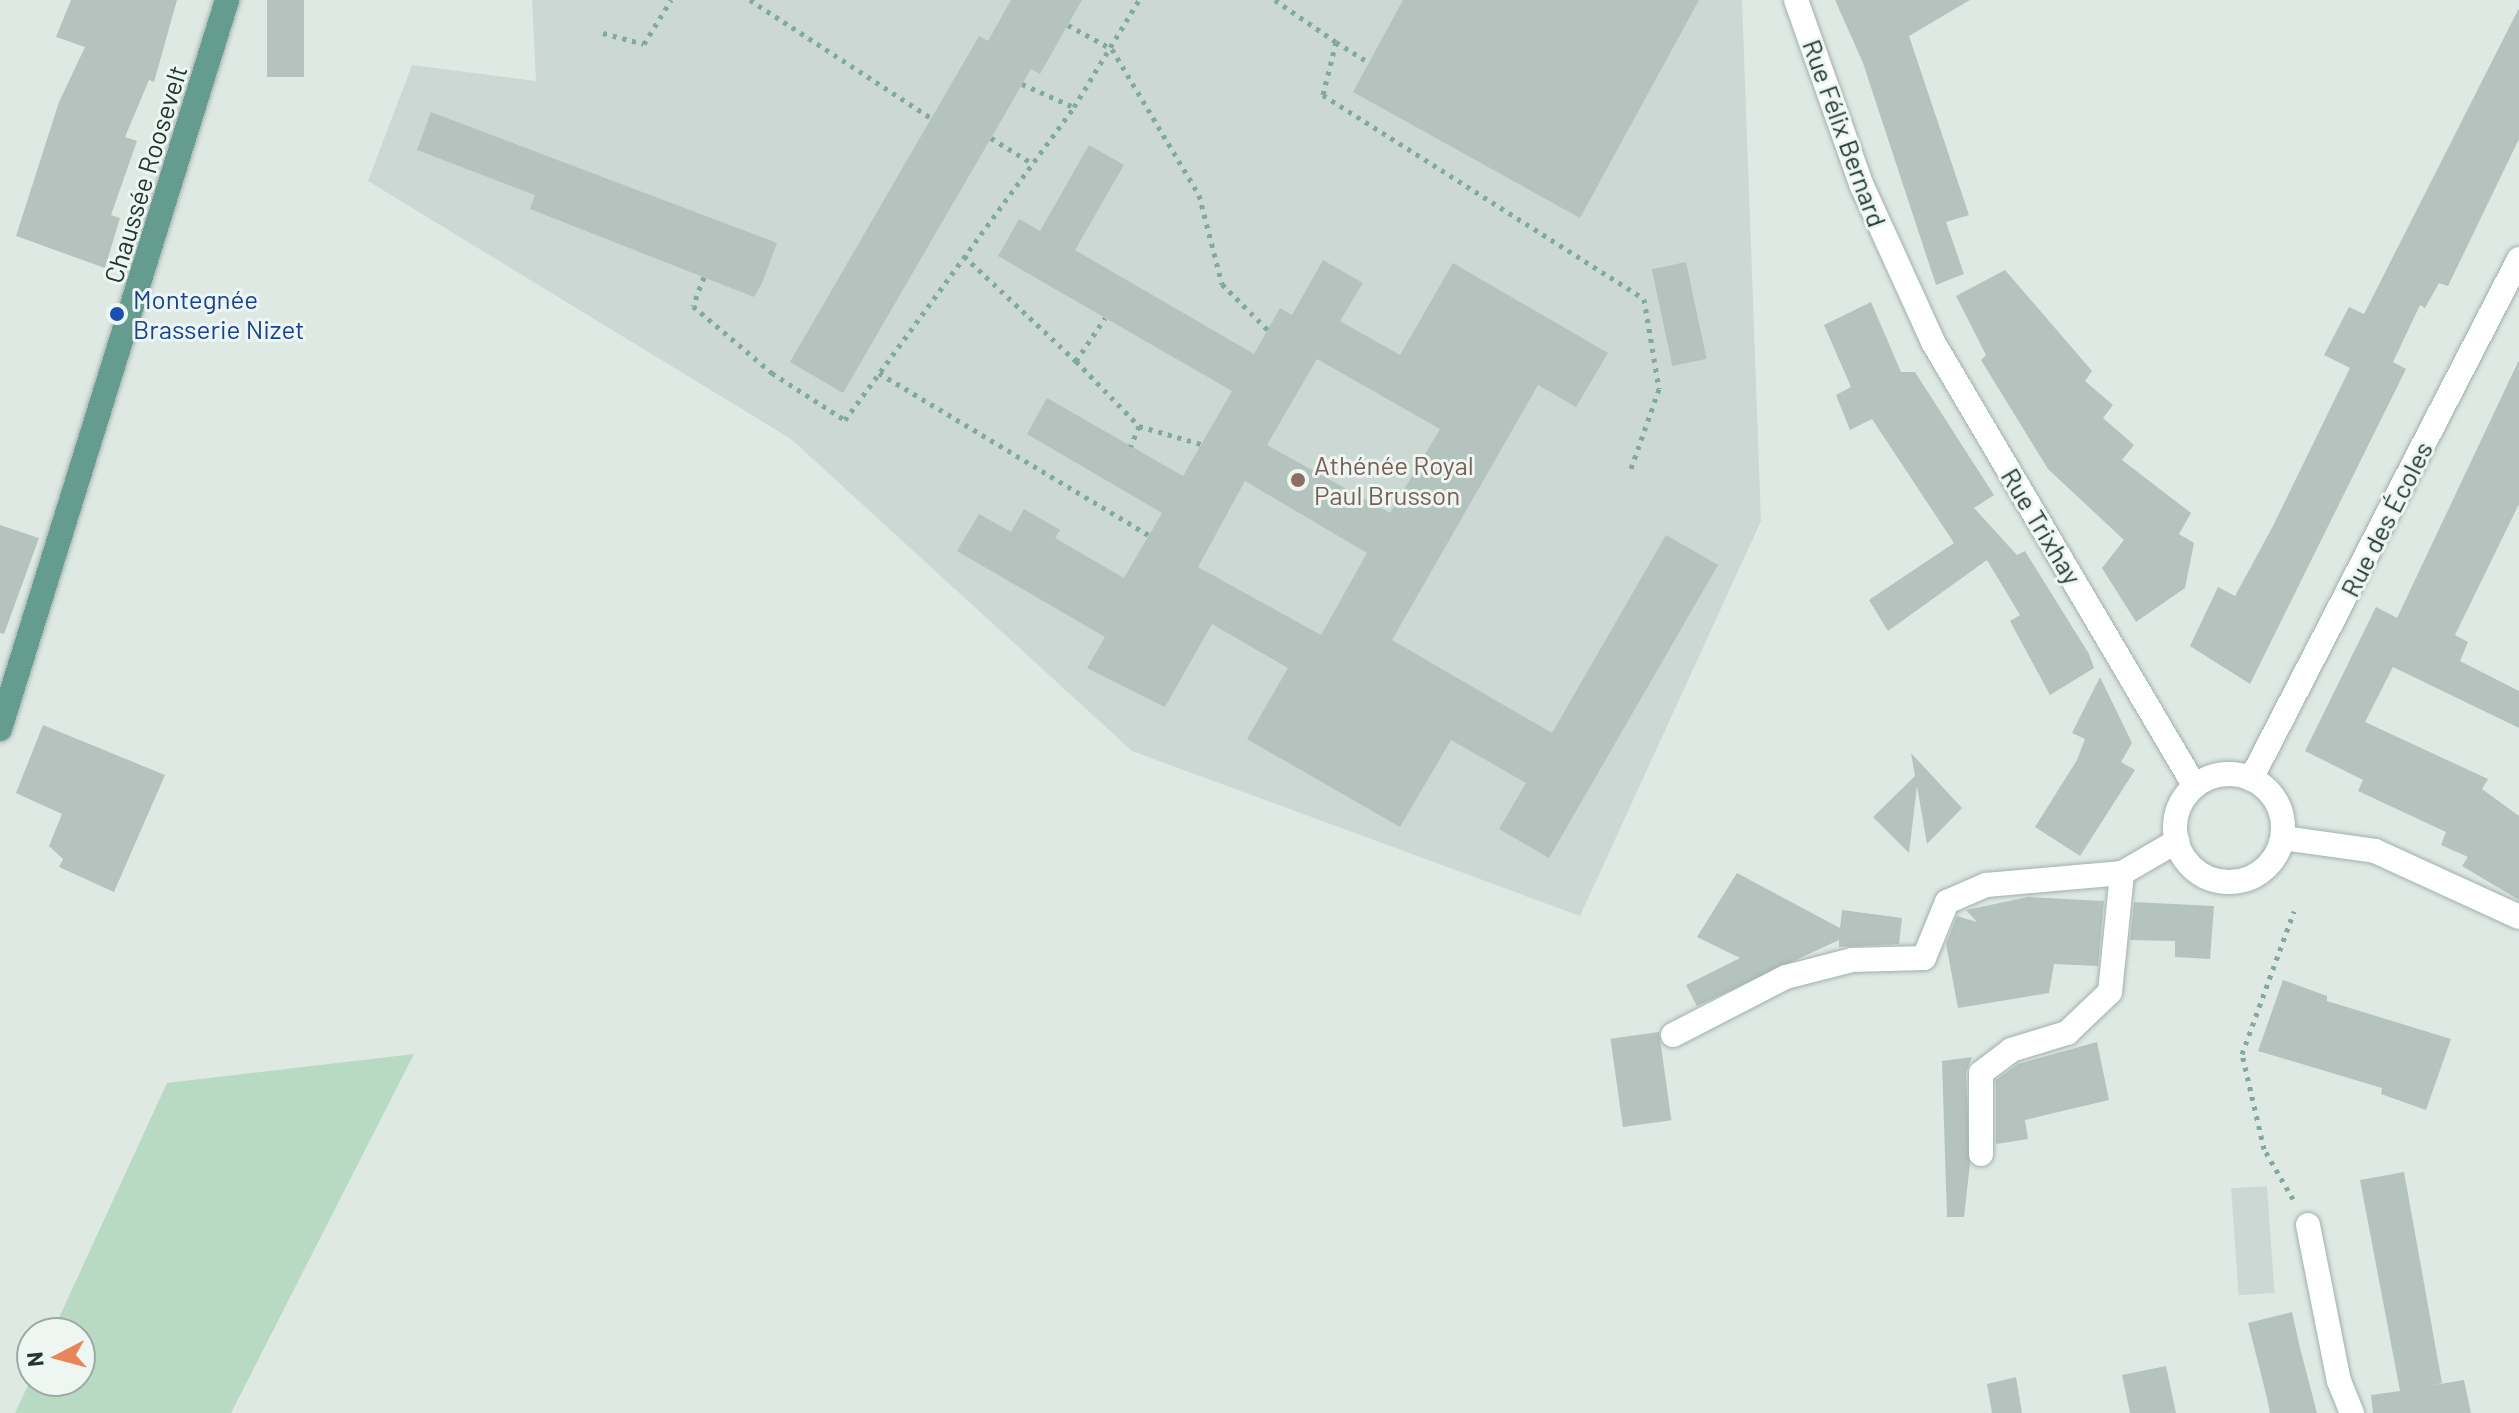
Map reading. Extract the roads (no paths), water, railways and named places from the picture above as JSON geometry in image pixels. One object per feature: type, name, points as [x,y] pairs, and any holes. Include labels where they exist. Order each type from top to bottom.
[{"type":"main road","name":"Chaussée Roosevelt","points":[[0,729],[227,0]]},
{"type":"street","name":"Rue Félix Bernard","points":[[1796,0],[1895,265]]},
{"type":"street","name":"Rue des Écoles","points":[[2251,779],[2519,259]]},
{"type":"street","name":"Rue Trixhay","points":[[1895,265],[1933,342],[2194,785]]},
{"type":"street","points":[[2232,775],[2251,779],[2278,804],[2283,838],[2261,873],[2223,882],[2189,863],[2177,841],[2181,803],[2194,785],[2232,775]]},
{"type":"street","points":[[2283,838],[2375,851],[2519,917]]},
{"type":"street","points":[[1673,1035],[1786,977],[1852,960],[1924,958],[1947,902],[1986,885],[2122,873],[2177,841]]},
{"type":"street","points":[[1981,1154],[1981,1073],[2011,1050],[2067,1033],[2110,992],[2122,873]]},
{"type":"street","points":[[2308,1225],[2339,1381],[2352,1413]]},
{"type":"place","name":"Montegnée Brasserie Nizet","points":[[117,314]]},
{"type":"place","name":"Athénée Royal Paul Brusson","points":[[1298,480]]}]
